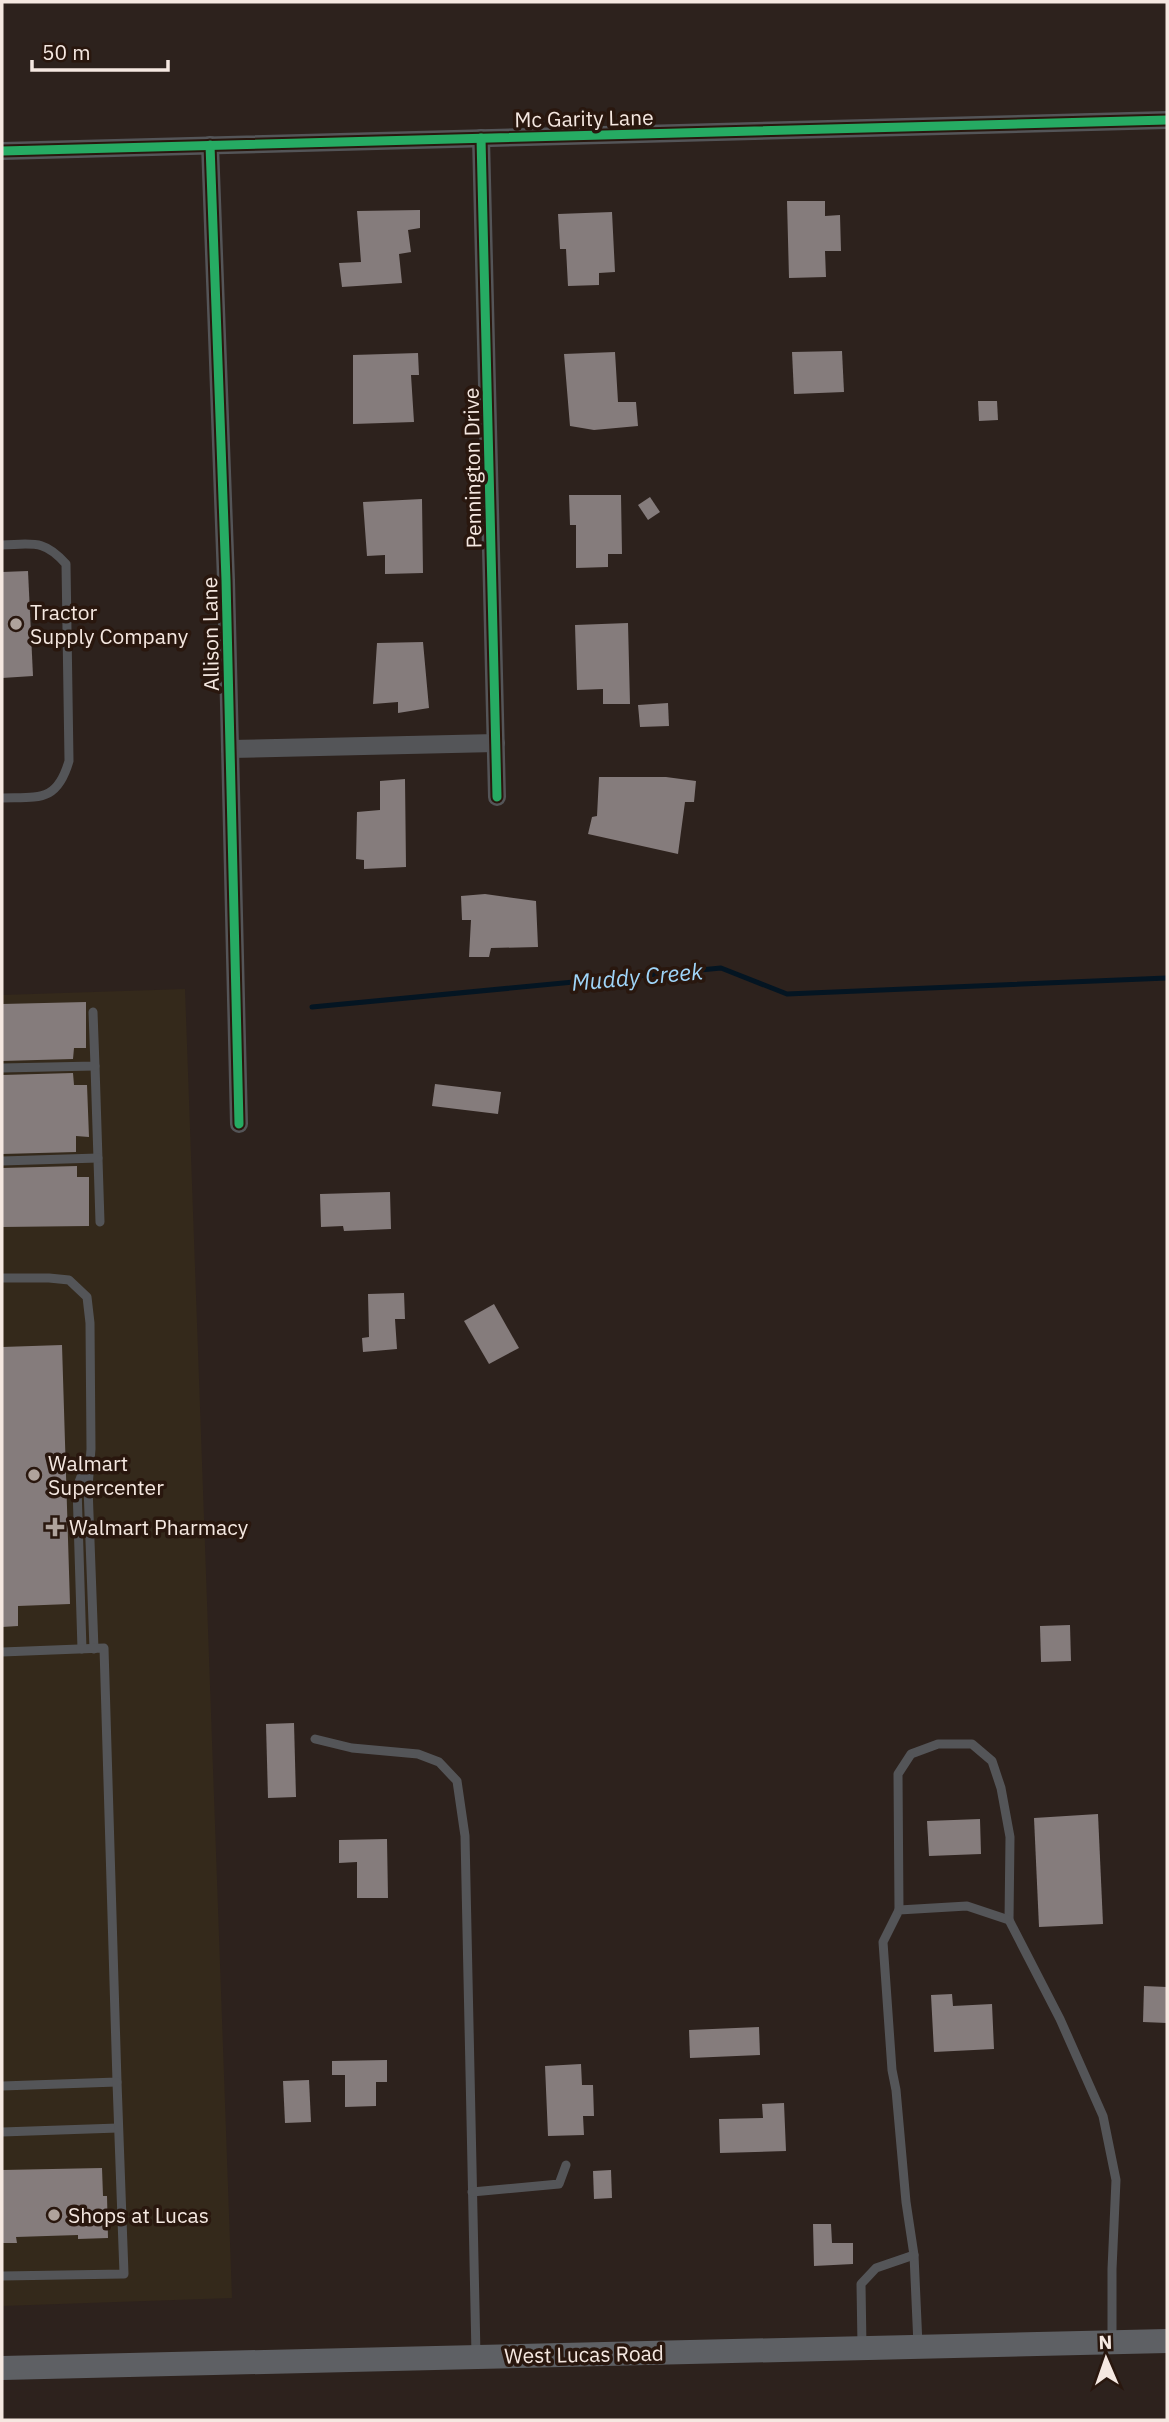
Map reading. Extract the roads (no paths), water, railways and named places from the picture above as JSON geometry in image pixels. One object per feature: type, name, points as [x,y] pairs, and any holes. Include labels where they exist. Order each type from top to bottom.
[{"type":"main road","name":"West Lucas Road","points":[[2,2368],[1167,2341]]},
{"type":"street","name":"Mc Garity Lane","points":[[2,151],[1167,120]]},
{"type":"street","name":"Pennington Drive","points":[[481,138],[497,797]]},
{"type":"street","name":"Allison Lane","points":[[210,145],[226,566],[239,1124]]},
{"type":"street","points":[[230,749],[496,743]]},
{"type":"lane","points":[[2,545],[39,544],[54,550],[66,564],[69,761],[63,782],[43,797],[2,797]]},
{"type":"lane","points":[[93,1012],[100,1222]]},
{"type":"lane","points":[[2,1068],[95,1066]]},
{"type":"lane","points":[[2,1161],[98,1158]]},
{"type":"lane","points":[[2,1278],[69,1280],[87,1297],[90,1323],[91,1449],[88,1487],[94,1649]]},
{"type":"lane","points":[[82,1649],[77,1487],[91,1449]]},
{"type":"lane","points":[[2,1652],[104,1648],[124,2274],[2,2276]]},
{"type":"lane","points":[[315,1739],[352,1748],[418,1754],[439,1762],[457,1781],[465,1836],[476,2357]]},
{"type":"lane","points":[[919,2347],[914,2255],[906,2202],[897,2090],[892,2070],[883,1942],[899,1910],[898,1773],[911,1755],[939,1744],[972,1744],[992,1761],[1010,1837],[1009,1920],[1060,2020],[1103,2116],[1116,2180],[1112,2342]]},
{"type":"lane","points":[[899,1910],[967,1906],[1009,1920]]},
{"type":"lane","points":[[2,2086],[117,2082]]},
{"type":"lane","points":[[2,2132],[118,2128]]},
{"type":"lane","points":[[472,2192],[559,2184],[566,2165]]},
{"type":"lane","points":[[862,2348],[861,2284],[876,2268],[914,2255]]},
{"type":"waterway","name":"Muddy Creek","points":[[312,1007],[721,968],[787,994],[1167,978]]},
{"type":"place","name":"Tractor Supply Company","points":[[16,624]]},
{"type":"place","name":"Walmart Supercenter","points":[[34,1475]]},
{"type":"place","name":"Walmart Pharmacy","points":[[55,1527]]},
{"type":"place","name":"Shops at Lucas","points":[[54,2215]]}]
